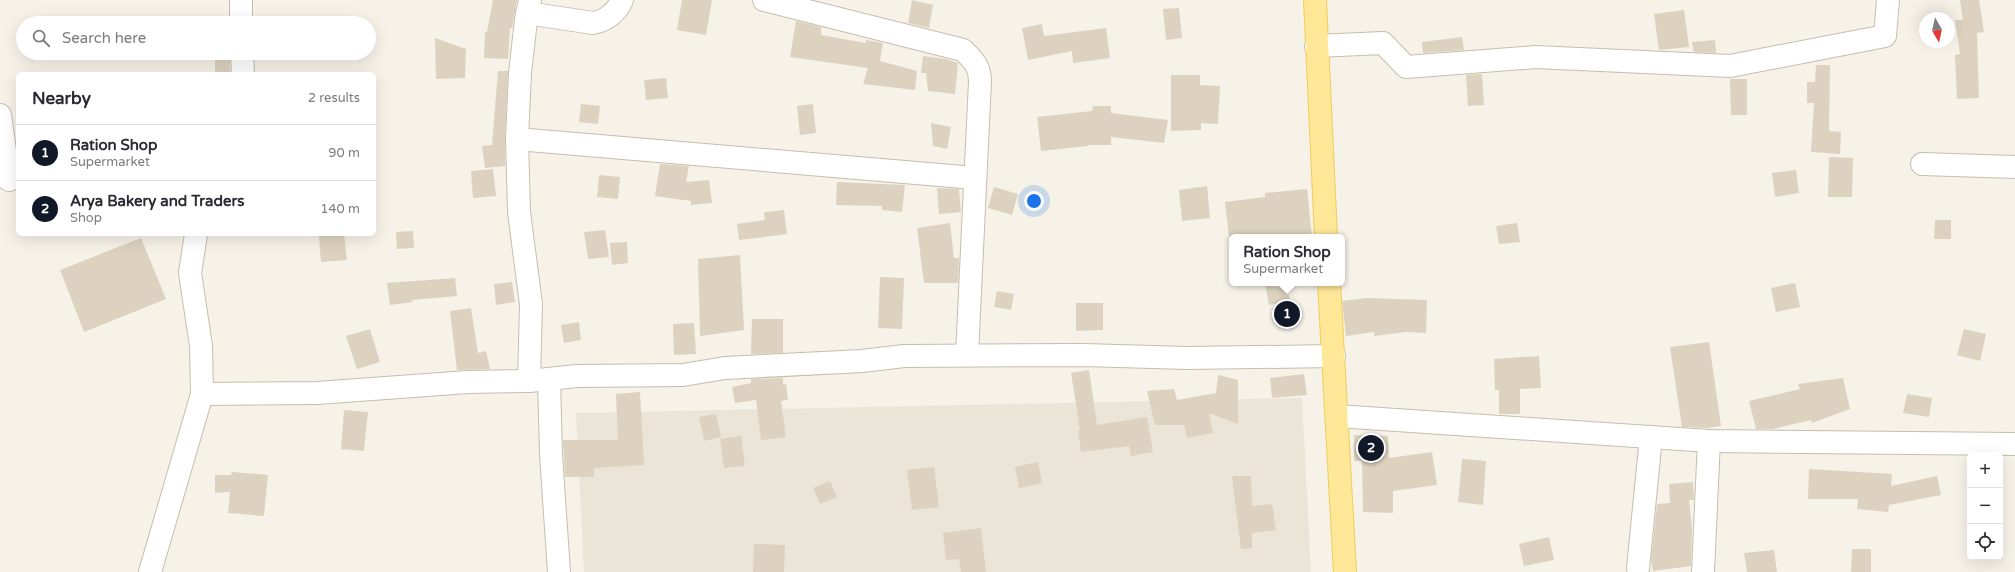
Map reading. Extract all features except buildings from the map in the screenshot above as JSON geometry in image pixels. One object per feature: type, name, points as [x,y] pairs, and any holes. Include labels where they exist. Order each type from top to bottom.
[{"type":"main road","points":[[1315,0],[1326,234]]},
{"type":"main road","points":[[1329,286],[1345,572]]},
{"type":"street","points":[[241,0],[241,16]]},
{"type":"street","points":[[559,572],[551,455],[539,380],[532,304],[519,212],[518,138],[520,73],[528,7],[593,23],[602,21],[614,13],[622,0]]},
{"type":"street","points":[[764,0],[963,50],[977,64],[980,73],[967,355]]},
{"type":"street","points":[[1316,46],[1383,44],[1406,67],[1536,57],[1730,66],[1885,36],[1888,0]]},
{"type":"street","points":[[242,60],[243,72]]},
{"type":"street","points":[[0,115],[9,180]]},
{"type":"street","points":[[518,138],[975,178]]},
{"type":"street","points":[[1922,164],[2015,167]]},
{"type":"street","points":[[150,572],[202,394],[201,346],[190,273],[196,236]]},
{"type":"street","points":[[202,394],[317,393],[468,382],[539,380],[577,376],[683,375],[725,368],[862,361],[904,356],[1091,355],[1188,358],[1334,356]]},
{"type":"street","points":[[1337,416],[1709,441],[2015,444]]},
{"type":"street","points":[[1638,568],[1651,437]]},
{"type":"street","points":[[1703,572],[1709,441]]},
{"type":"shaded area","points":[[1302,398],[1311,572],[584,572],[576,413]]},
{"type":"place","name":"Ration Shop","points":[[1287,314]]},
{"type":"place","name":"Arya Bakery and Traders","points":[[1371,448]]}]
